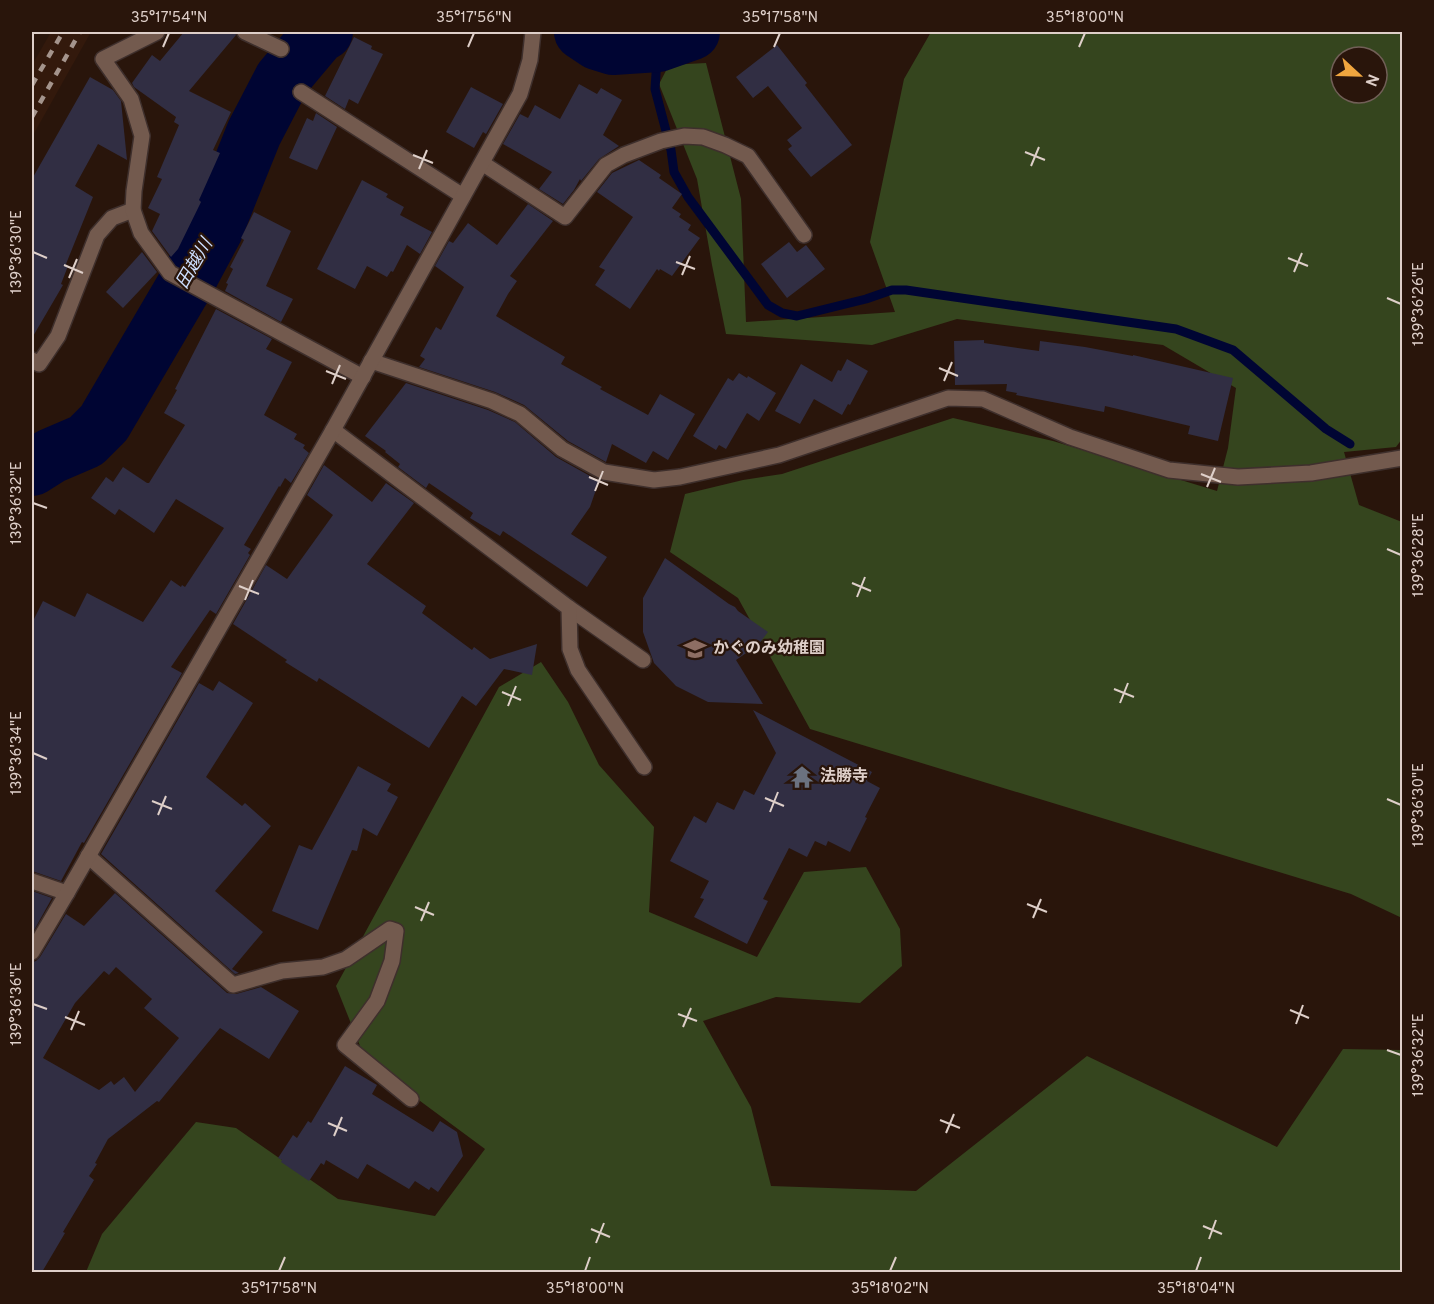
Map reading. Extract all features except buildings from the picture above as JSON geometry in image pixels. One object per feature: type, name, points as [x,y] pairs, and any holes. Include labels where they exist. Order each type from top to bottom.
[{"type":"street","points":[[157,32],[104,59],[131,99],[142,136],[133,210],[141,233],[170,273],[363,377]]},
{"type":"street","points":[[245,32],[281,49]]},
{"type":"street","points":[[32,952],[333,430],[482,164],[520,94],[530,60],[533,32]]},
{"type":"street","points":[[300,92],[463,196]]},
{"type":"street","points":[[482,164],[565,217],[606,165],[624,155],[661,141],[684,136],[703,137],[748,156],[804,235]]},
{"type":"street","points":[[32,360],[39,364],[57,336],[97,235],[112,219],[133,210]]},
{"type":"street","points":[[371,361],[492,401],[520,414],[562,449],[604,472],[654,480],[680,477],[779,455],[948,398],[983,399],[1070,437],[1169,470],[1248,477],[1311,473],[1402,458]]},
{"type":"street","points":[[333,430],[568,608],[643,660]]},
{"type":"street","points":[[568,608],[570,649],[578,670],[644,767]]},
{"type":"street","points":[[88,856],[233,985],[282,971],[323,967],[346,959],[390,929],[396,931],[392,961],[376,1001],[345,1045],[411,1099]]},
{"type":"street","points":[[32,881],[67,893]]},
{"type":"shaded area","points":[[51,32],[91,32],[32,137],[32,65]]},
{"type":"green space","points":[[931,32],[1402,32],[1402,439],[1396,447],[1344,452],[1359,505],[1402,522],[1402,918],[1351,894],[810,729],[738,598],[670,552],[685,494],[743,480],[782,474],[953,418],[1053,441],[1217,491],[1228,448],[1236,388],[1163,345],[957,319],[872,345],[726,334],[697,179],[659,84],[669,65],[706,63],[741,199],[746,322],[895,312],[870,242],[904,79]]},
{"type":"green space","points":[[541,662],[568,702],[599,765],[654,827],[649,912],[757,957],[804,872],[866,867],[900,929],[902,966],[860,1003],[776,997],[703,1021],[751,1107],[771,1186],[916,1191],[1087,1056],[1277,1147],[1343,1049],[1402,1050],[1402,1272],[86,1272],[102,1234],[196,1122],[236,1128],[338,1199],[435,1216],[485,1149],[366,1061],[336,986],[499,687]]},
{"type":"waterway","name":"田越川","points":[[32,468],[51,456],[86,441],[104,423],[215,230],[254,133],[282,79],[319,35],[325,32]]},
{"type":"waterway","name":"田越川","points":[[582,32],[597,42],[613,47],[658,44],[692,32]]},
{"type":"waterway","points":[[658,44],[655,89],[671,150],[674,172],[688,197],[768,305],[782,313],[797,316],[866,299],[892,290],[906,290],[1176,329],[1233,350],[1326,429],[1350,444]]},
{"type":"railway","points":[[32,85],[63,32]]},
{"type":"railway","points":[[32,117],[80,32]]},
{"type":"place","name":"かぐのみ幼稚園","points":[[695,649]]},
{"type":"place","name":"法勝寺","points":[[802,777]]}]
